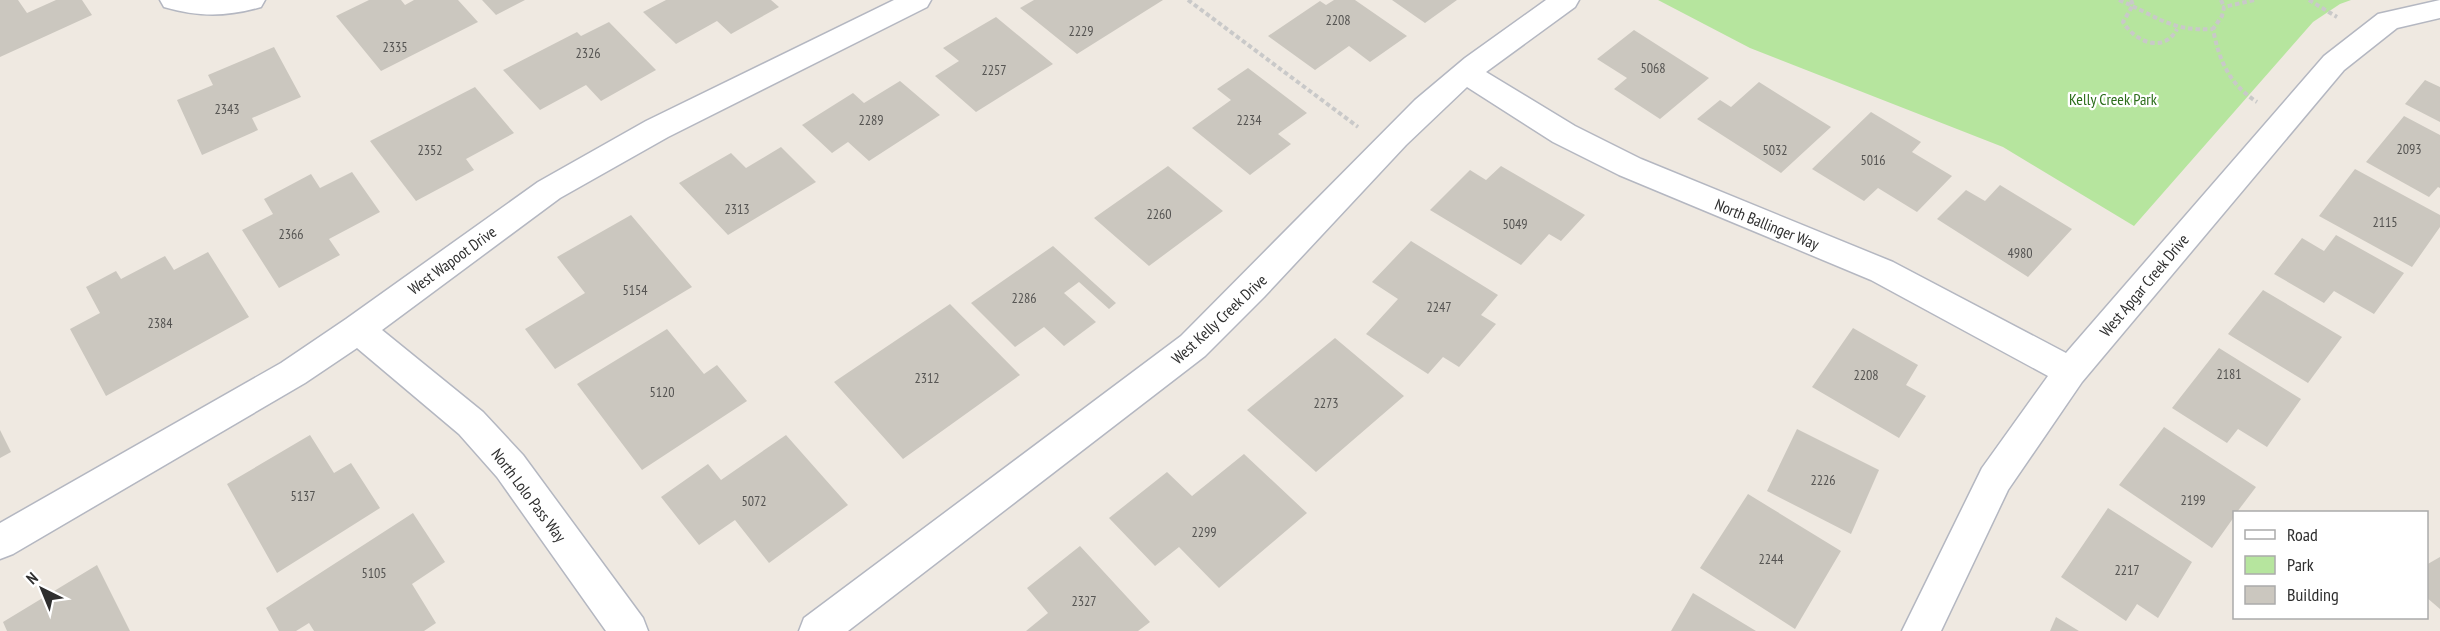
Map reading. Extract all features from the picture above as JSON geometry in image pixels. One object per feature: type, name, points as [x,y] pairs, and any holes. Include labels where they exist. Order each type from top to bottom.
[{"type":"street","points":[[174,0],[201,7],[237,4],[251,0]]},
{"type":"street","name":"West Wapoot Drive","points":[[0,542],[293,373],[549,190],[657,129],[917,0]]},
{"type":"street","name":"West Kelly Creek Drive","points":[[818,631],[1194,346],[1248,295],[1426,106],[1466,73],[1565,0]]},
{"type":"street","name":"West Apgar Creek Drive","points":[[1921,631],[1995,478],[2070,372],[2334,63],[2388,21],[2440,8]]},
{"type":"street","name":"North Ballinger Way","points":[[1466,73],[1564,134],[1620,162],[1882,271],[2070,372]]},
{"type":"street","name":"North Lolo Pass Way","points":[[358,328],[471,423],[510,466],[629,631]]},
{"type":"path","points":[[1188,0],[1386,148]]},
{"type":"path","points":[[2119,0],[2133,5],[2161,23],[2177,28],[2199,31],[2213,29]]},
{"type":"path","points":[[2131,0],[2133,5]]},
{"type":"path","points":[[2221,0],[2224,7],[2222,16],[2213,29],[2218,57],[2227,74],[2244,94],[2287,118]]},
{"type":"path","points":[[2224,7],[2254,0]]},
{"type":"path","points":[[2133,5],[2123,22],[2125,28],[2138,39],[2165,43],[2172,40],[2177,28]]},
{"type":"green space","name":"Kelly Creek Park","points":[[1658,0],[2351,0],[2340,4],[2313,22],[2134,226],[2003,147],[1750,48]]},
{"type":"building","points":[[0,0],[18,0],[27,13],[56,0],[82,0],[92,15],[0,57]]},
{"type":"building","points":[[369,0],[401,0],[405,5],[414,0],[458,0],[478,22],[381,71],[336,16]]},
{"type":"building","points":[[482,0],[525,0],[496,15]]},
{"type":"building","points":[[666,0],[771,0],[779,7],[731,34],[717,21],[676,44],[643,12]]},
{"type":"building","points":[[1034,0],[1163,0],[1077,54],[1020,8]]},
{"type":"building","points":[[1334,0],[1355,0],[1407,36],[1370,62],[1349,46],[1315,70],[1268,36],[1320,1],[1326,5]]},
{"type":"building","points":[[1392,0],[1457,0],[1425,23]]},
{"type":"building","points":[[996,17],[1053,64],[976,112],[935,76],[959,61],[943,48]]},
{"type":"building","points":[[609,22],[656,70],[601,101],[586,85],[540,110],[503,70],[577,32],[581,36]]},
{"type":"building","points":[[1634,30],[1709,78],[1660,119],[1614,89],[1627,78],[1597,59]]},
{"type":"building","points":[[274,47],[301,97],[252,118],[258,130],[202,155],[177,100],[213,85],[208,75]]},
{"type":"building","points":[[1248,68],[1307,113],[1278,134],[1291,144],[1250,175],[1192,128],[1231,100],[1217,89]]},
{"type":"building","points":[[2425,80],[2440,87],[2440,122],[2405,104]]},
{"type":"building","points":[[900,81],[940,115],[869,161],[848,142],[832,153],[802,125],[853,93],[864,103]]},
{"type":"building","points":[[1759,82],[1831,127],[1781,173],[1697,119],[1720,100],[1731,107]]},
{"type":"building","points":[[475,87],[514,133],[466,159],[474,170],[416,201],[370,141]]},
{"type":"building","points":[[1871,112],[1921,142],[1912,152],[1952,176],[1917,212],[1878,188],[1864,201],[1812,169]]},
{"type":"building","points":[[2404,116],[2440,135],[2440,188],[2438,187],[2429,197],[2366,162]]},
{"type":"building","points":[[781,147],[816,182],[728,235],[679,183],[731,153],[746,168]]},
{"type":"building","points":[[1168,166],[1223,211],[1149,266],[1094,218]]},
{"type":"building","points":[[1501,166],[1585,215],[1561,241],[1549,234],[1521,265],[1430,210],[1470,170],[1486,180]]},
{"type":"building","points":[[2355,169],[2440,215],[2440,227],[2412,267],[2319,216]]},
{"type":"building","points":[[352,172],[380,212],[329,239],[340,255],[279,288],[242,230],[273,214],[264,199],[311,174],[320,188]]},
{"type":"building","points":[[2000,185],[2072,229],[2028,277],[1937,219],[1966,190],[1985,201]]},
{"type":"building","points":[[631,215],[692,287],[555,369],[525,329],[585,293],[557,257]]},
{"type":"building","points":[[2336,235],[2404,273],[2374,314],[2334,291],[2324,303],[2274,274],[2302,238],[2324,251]]},
{"type":"building","points":[[1411,241],[1498,295],[1481,315],[1496,324],[1459,367],[1443,357],[1428,374],[1366,334],[1398,299],[1372,282]]},
{"type":"building","points":[[1053,246],[1116,303],[1109,309],[1079,282],[1064,293],[1096,322],[1064,346],[1044,327],[1015,347],[971,303]]},
{"type":"building","points":[[208,252],[249,317],[106,396],[70,329],[100,313],[86,287],[116,271],[121,279],[165,256],[174,270]]},
{"type":"building","points":[[2263,290],[2342,337],[2308,383],[2228,334]]},
{"type":"building","points":[[950,304],[1020,375],[903,459],[834,382]]},
{"type":"building","points":[[1853,328],[1918,365],[1906,385],[1926,396],[1899,438],[1812,387]]},
{"type":"building","points":[[667,329],[704,374],[717,365],[747,401],[642,470],[577,384]]},
{"type":"building","points":[[1335,338],[1404,396],[1316,472],[1247,410]]},
{"type":"building","points":[[2219,348],[2301,399],[2267,447],[2238,429],[2227,443],[2172,408]]},
{"type":"building","points":[[2164,427],[2256,487],[2238,511],[2233,511],[2233,518],[2212,548],[2119,485]]},
{"type":"building","points":[[1797,429],[1879,470],[1851,534],[1767,491]]},
{"type":"building","points":[[0,430],[11,452],[0,458]]},
{"type":"building","points":[[310,435],[334,473],[351,463],[380,508],[277,573],[227,484]]},
{"type":"building","points":[[786,435],[848,505],[769,563],[735,520],[699,545],[661,497],[708,464],[721,480]]},
{"type":"building","points":[[1244,454],[1307,513],[1219,588],[1179,547],[1155,566],[1109,518],[1167,472],[1192,496]]},
{"type":"building","points":[[1748,494],[1841,551],[1795,629],[1700,568]]},
{"type":"building","points":[[2108,508],[2192,562],[2158,618],[2137,604],[2126,621],[2061,577]]},
{"type":"building","points":[[413,513],[445,562],[412,584],[436,623],[424,631],[314,631],[309,623],[296,631],[279,631],[266,608]]},
{"type":"building","points":[[1080,546],[1150,622],[1138,631],[1026,631],[1048,613],[1027,588]]},
{"type":"building","points":[[2440,557],[2440,609],[2428,599],[2428,564]]},
{"type":"building","points":[[97,565],[130,631],[7,631],[3,622]]},
{"type":"building","points":[[1693,593],[1756,631],[1671,631]]},
{"type":"building","points":[[2056,617],[2079,631],[2050,631]]}]
